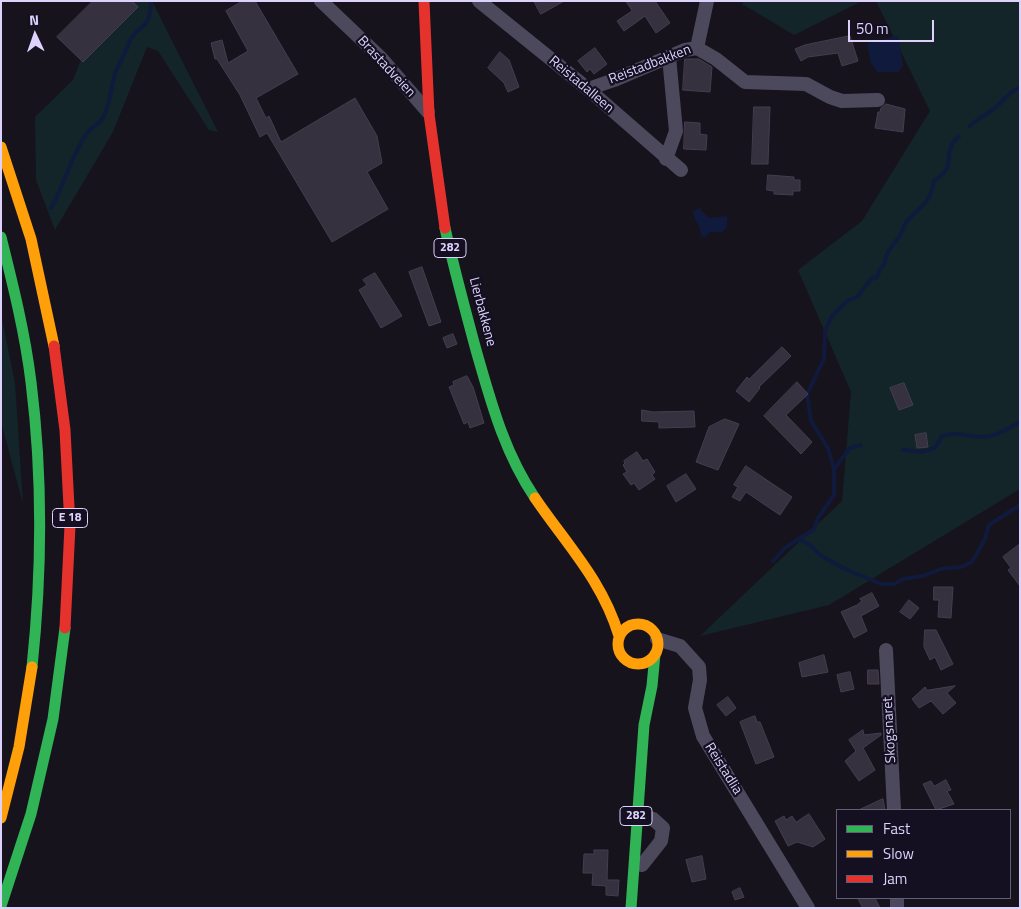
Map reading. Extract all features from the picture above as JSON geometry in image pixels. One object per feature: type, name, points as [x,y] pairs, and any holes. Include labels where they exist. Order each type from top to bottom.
[{"type":"main road","name":"Lierbakkene","points":[[424,1],[428,112],[444,224],[468,322],[503,437],[529,490],[558,531],[592,573],[609,602],[619,636]]},
{"type":"main road","name":"E 18","points":[[1,147],[36,255],[51,324],[66,424],[70,518],[67,603],[54,713],[33,810],[1,906]]},
{"type":"main road","name":"E 18","points":[[1,237],[20,314],[34,393],[40,460],[42,528],[40,598],[31,680],[19,744],[1,818]]},
{"type":"main road","name":"Lierbakkene","points":[[592,573],[610,585]]},
{"type":"main road","points":[[634,614],[641,624]]},
{"type":"main road","points":[[619,636],[627,626],[641,624],[651,628],[657,639]]},
{"type":"main road","name":"282","points":[[619,636],[619,651],[634,675]]},
{"type":"main road","name":"282","points":[[631,908],[636,814],[644,725],[652,686],[657,639]]},
{"type":"main road","points":[[626,661],[632,664],[643,663],[655,654]]},
{"type":"main road","name":"282","points":[[638,690],[644,725]]},
{"type":"street","name":"Brastadveien","points":[[321,1],[381,58],[428,112]]},
{"type":"street","name":"Reistadalleen","points":[[479,1],[588,89],[666,159],[681,170]]},
{"type":"street","name":"Reistadbakken","points":[[588,89],[685,50],[697,48],[707,1]]},
{"type":"street","points":[[697,48],[716,59],[745,82],[799,83],[806,84],[830,97],[842,101],[878,100]]},
{"type":"street","points":[[666,159],[676,131],[669,57]]},
{"type":"street","name":"Reistadlia","points":[[657,639],[680,646],[699,667],[700,680],[695,708],[703,736],[808,908]]},
{"type":"street","name":"Skogsnaret","points":[[886,650],[894,809]]},
{"type":"street","points":[[636,814],[661,823],[663,828],[661,842],[642,865]]},
{"type":"shaded area","points":[[128,1],[152,1],[218,132],[209,130],[158,51],[147,47],[113,132],[55,230],[36,180],[35,117],[73,80],[87,44]]},
{"type":"shaded area","points":[[744,1],[862,1],[794,35],[742,4]]},
{"type":"shaded area","points":[[876,1],[1020,1],[1020,489],[829,605],[700,636],[842,501],[851,392],[798,270],[862,221],[930,111]]},
{"type":"shaded area","points":[[1,314],[15,383],[23,504],[1,422]]},
{"type":"water","points":[[896,36],[899,38],[903,66],[898,72],[877,72],[871,63],[867,44]]},
{"type":"water","points":[[699,208],[709,218],[727,216],[727,227],[722,232],[710,232],[706,237],[701,236],[693,212]]},
{"type":"building","points":[[93,1],[132,1],[138,7],[83,62],[57,37]]},
{"type":"building","points":[[243,1],[255,1],[298,74],[256,98],[266,118],[269,116],[281,142],[355,98],[377,136],[382,163],[367,172],[388,209],[332,242],[267,133],[260,137],[240,95],[217,59],[215,59],[211,43],[222,40],[228,63],[248,51],[226,11]]},
{"type":"building","points":[[534,1],[564,1],[541,14]]},
{"type":"building","points":[[626,1],[655,1],[670,23],[656,33],[645,16],[624,31],[617,21],[632,11]]},
{"type":"building","points":[[850,36],[858,61],[842,66],[838,53],[808,57],[801,61],[795,49],[805,45]]},
{"type":"building","points":[[595,48],[607,64],[594,74],[590,69],[587,72],[578,61]]},
{"type":"building","points":[[500,52],[509,60],[519,87],[508,92],[504,83],[488,68]]},
{"type":"building","points":[[685,59],[699,59],[712,67],[710,92],[683,90]]},
{"type":"building","points":[[886,104],[905,109],[903,132],[875,128],[878,112]]},
{"type":"building","points":[[754,107],[770,107],[768,164],[752,164]]},
{"type":"building","points":[[685,122],[700,123],[700,134],[707,135],[706,150],[684,149]]},
{"type":"building","points":[[768,175],[794,177],[794,180],[800,180],[800,191],[793,191],[793,195],[774,194],[774,191],[767,190]]},
{"type":"building","points":[[422,267],[441,322],[429,326],[409,272]]},
{"type":"building","points":[[375,273],[402,316],[381,328],[359,290],[367,285],[363,280]]},
{"type":"building","points":[[453,334],[457,344],[447,348],[443,338]]},
{"type":"building","points":[[782,347],[791,356],[759,387],[749,402],[736,391],[747,377],[749,379]]},
{"type":"building","points":[[467,376],[473,387],[484,423],[470,428],[468,422],[464,424],[449,387],[454,385],[453,382]]},
{"type":"building","points":[[797,382],[808,394],[786,415],[812,442],[801,454],[764,416]]},
{"type":"building","points":[[904,383],[913,405],[899,410],[890,388]]},
{"type":"building","points":[[642,410],[653,412],[694,411],[695,427],[659,428],[659,422],[642,421]]},
{"type":"building","points":[[725,419],[739,424],[718,470],[696,462],[709,427]]},
{"type":"building","points":[[926,433],[928,447],[917,448],[915,435]]},
{"type":"building","points":[[637,452],[643,461],[647,459],[655,472],[652,475],[655,479],[639,490],[634,483],[631,485],[623,474],[627,472],[623,465],[624,461]]},
{"type":"building","points":[[746,466],[792,497],[780,515],[746,492],[740,501],[732,497],[738,487],[734,485]]},
{"type":"building","points":[[686,474],[696,489],[676,502],[667,486]]},
{"type":"building","points":[[1020,544],[1020,586],[1008,570],[1011,568],[1003,557]]},
{"type":"building","points":[[934,587],[953,587],[951,618],[938,617],[939,600],[934,600]]},
{"type":"building","points":[[872,593],[879,606],[861,616],[867,631],[854,638],[841,612],[857,605],[862,601],[860,599]]},
{"type":"building","points":[[909,600],[919,608],[910,619],[900,612]]},
{"type":"building","points":[[925,630],[936,630],[953,664],[941,670],[935,657],[930,660],[924,647]]},
{"type":"building","points":[[824,655],[828,672],[802,677],[799,663]]},
{"type":"building","points":[[868,670],[878,670],[879,684],[868,684]]},
{"type":"building","points":[[850,672],[854,689],[841,692],[837,675]]},
{"type":"building","points":[[955,686],[947,693],[956,703],[943,714],[931,701],[919,708],[912,699],[925,687],[927,690]]},
{"type":"building","points":[[728,697],[736,708],[726,716],[717,705]]},
{"type":"building","points":[[755,716],[757,722],[760,722],[774,757],[756,764],[740,722]]},
{"type":"building","points":[[863,730],[864,735],[881,733],[881,735],[863,748],[875,770],[859,781],[845,761],[856,751],[849,740]]},
{"type":"building","points":[[946,780],[951,790],[947,791],[954,804],[936,809],[923,784],[931,781],[934,786]]},
{"type":"building","points":[[883,799],[885,809],[861,809]]},
{"type":"building","points":[[809,814],[825,839],[813,847],[797,842],[788,846],[775,821],[784,816],[786,820],[792,816],[796,822]]},
{"type":"building","points":[[594,850],[608,850],[607,880],[619,880],[618,896],[606,895],[606,886],[592,885],[593,873],[583,873],[584,854],[594,854]]},
{"type":"building","points":[[702,856],[706,879],[692,882],[686,860]]},
{"type":"building","points":[[740,888],[744,897],[735,900],[732,892]]},
{"type":"building","points":[[858,899],[876,899],[880,908],[863,908]]},
{"type":"waterway","points":[[51,208],[82,141],[105,114],[116,71],[132,37],[143,27],[149,18],[151,1]]},
{"type":"waterway","points":[[970,126],[1020,87]]},
{"type":"waterway","points":[[773,561],[785,548],[814,529],[818,518],[834,495],[834,469],[828,448],[811,421],[807,394],[824,359],[825,331],[832,316],[847,301],[857,297],[871,279],[877,277],[889,251],[901,234],[905,224],[927,201],[934,181],[946,169],[950,149],[959,136]]},
{"type":"waterway","points":[[903,450],[922,452],[935,448],[942,436],[949,434],[978,437],[994,435],[1020,422]]},
{"type":"waterway","points":[[834,469],[850,448],[861,445]]},
{"type":"waterway","points":[[798,539],[809,544],[820,555],[843,568],[881,584],[894,584],[903,579],[923,576],[941,569],[961,567],[972,562],[985,539],[989,525],[1020,505]]},
{"type":"traffic: fast","points":[[445,228],[493,408],[515,463],[535,498]]},
{"type":"traffic: fast","points":[[1,237],[25,345],[31,382],[38,454],[40,525],[38,596],[32,667]]},
{"type":"traffic: fast","points":[[1,906],[31,814],[53,719],[65,628]]},
{"type":"traffic: fast","points":[[631,908],[644,725],[652,686],[655,654]]},
{"type":"traffic: slow","points":[[1,147],[31,239],[54,346]]},
{"type":"traffic: slow","points":[[535,498],[593,580],[612,616],[619,636]]},
{"type":"traffic: slow","points":[[642,624],[649,627],[655,633],[658,644],[657,652],[649,661],[642,664],[634,664],[627,661],[619,652],[618,640],[621,633],[630,625],[642,624]]},
{"type":"traffic: slow","points":[[1,818],[19,747],[32,667]]},
{"type":"traffic: jam","points":[[424,1],[429,114],[445,228]]},
{"type":"traffic: jam","points":[[54,346],[65,430],[70,526],[65,628]]}]
